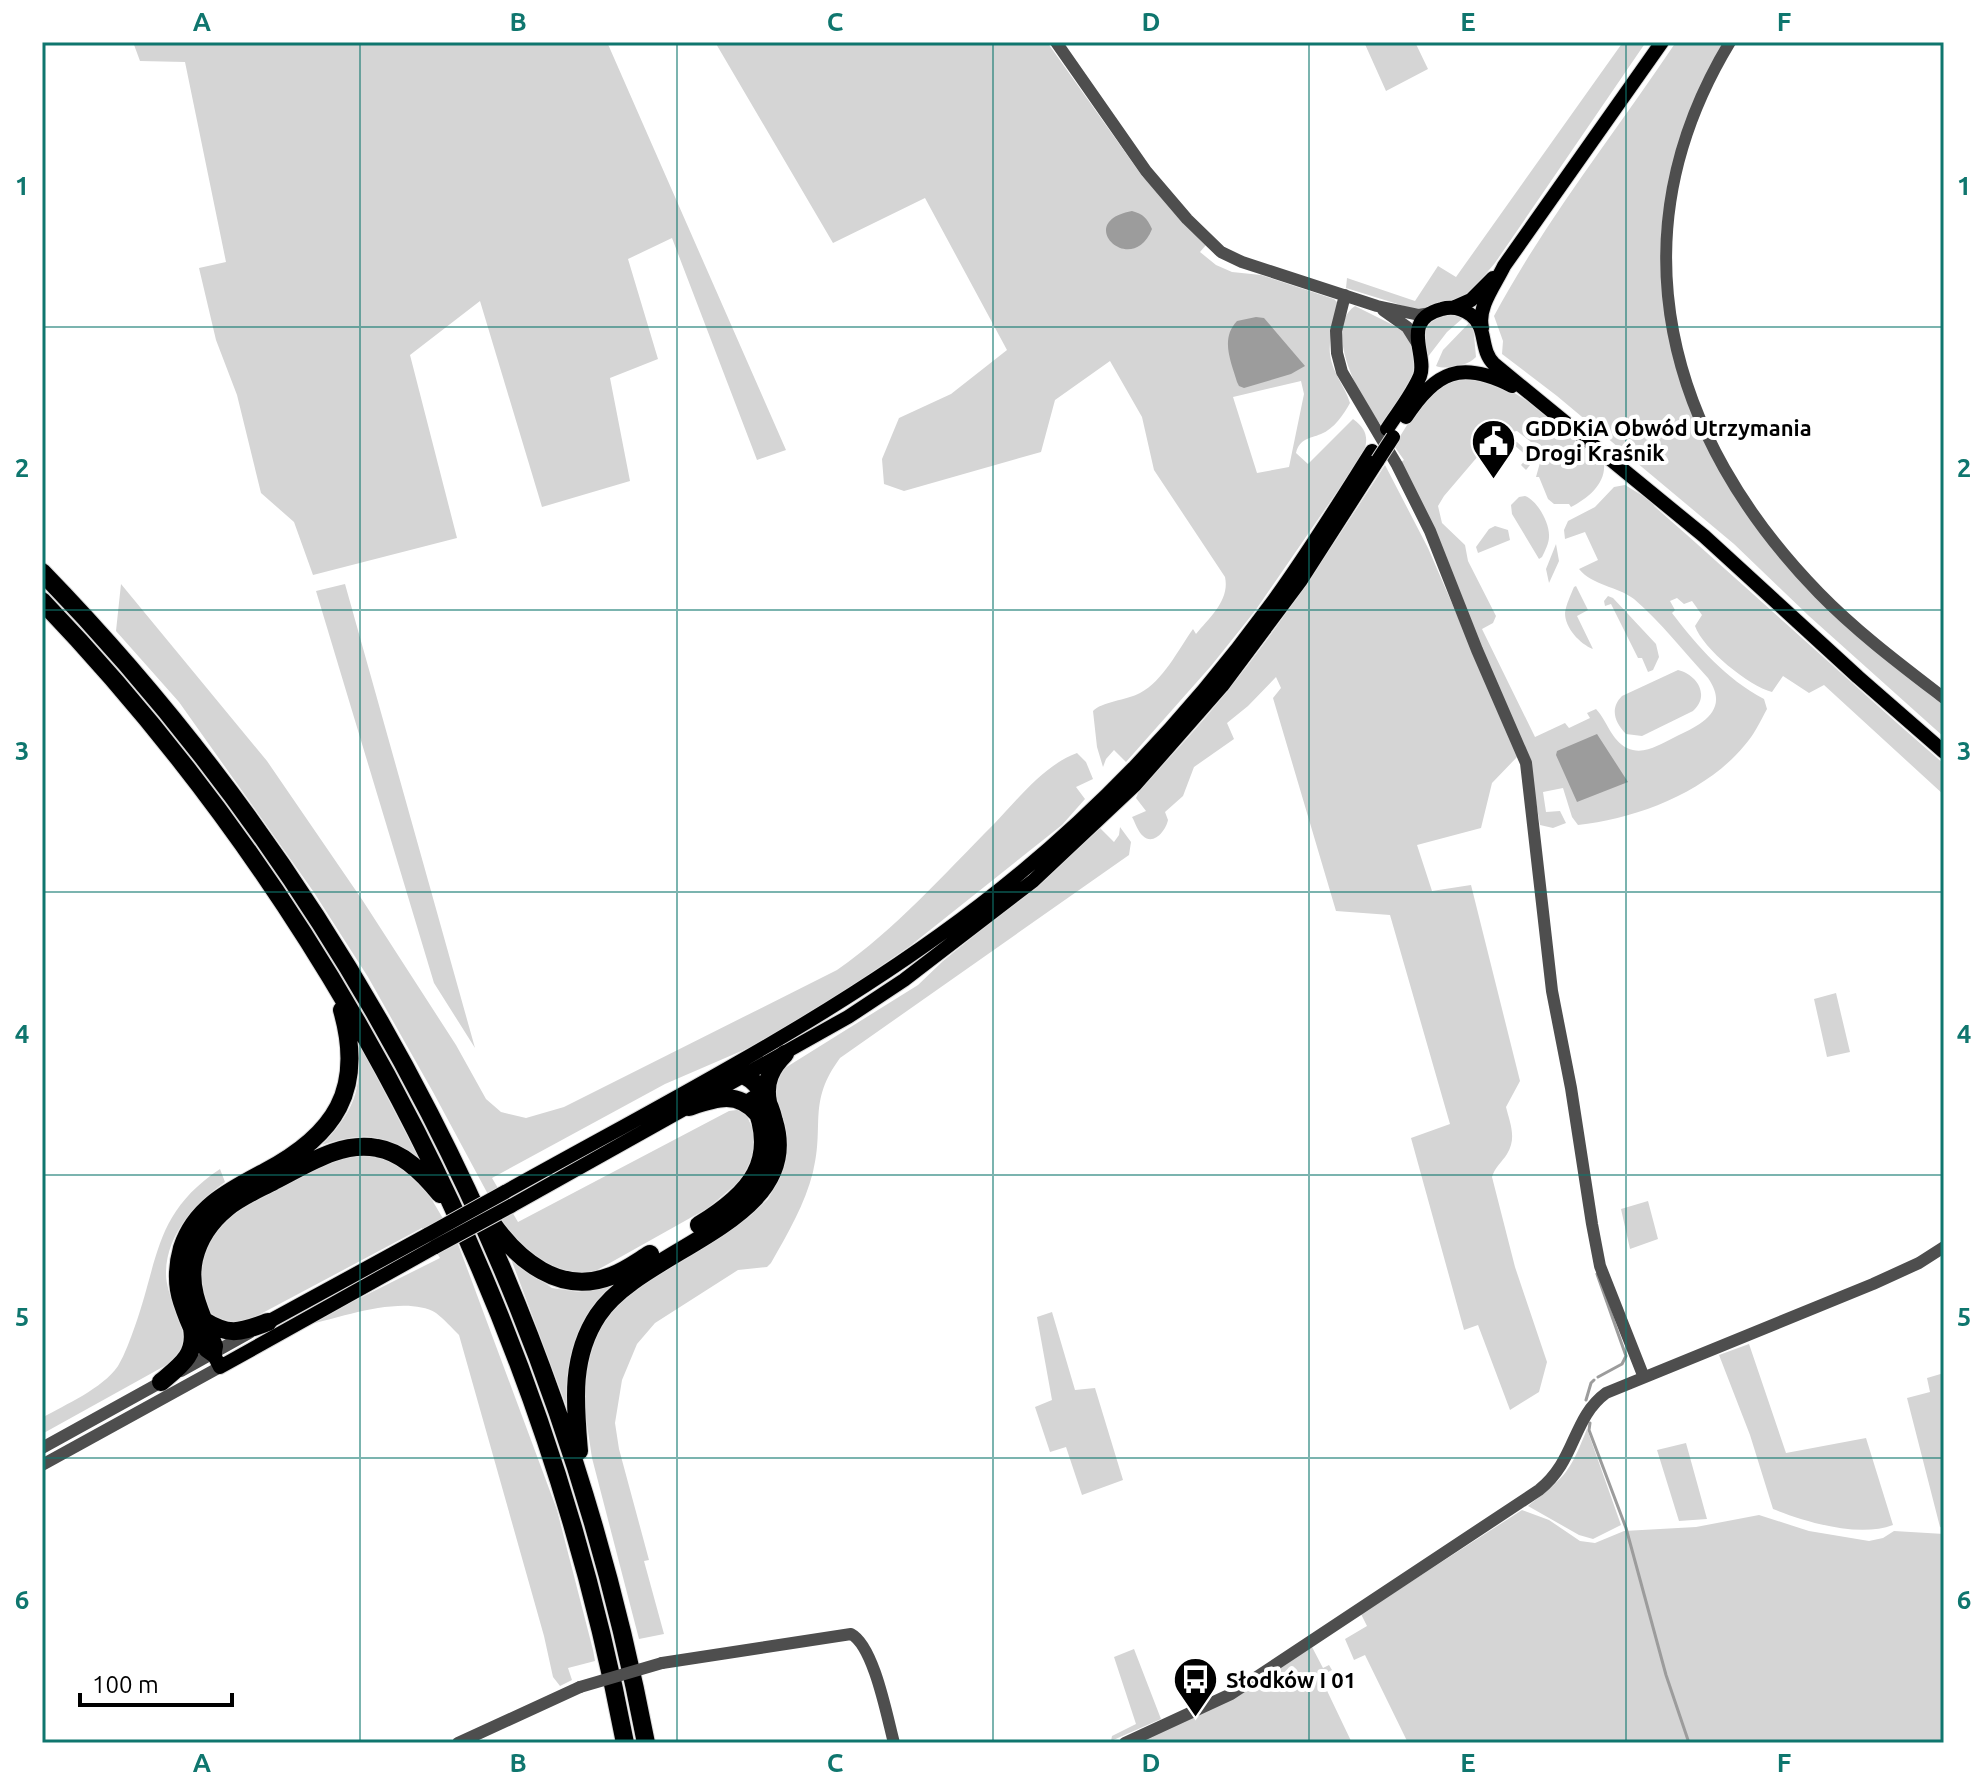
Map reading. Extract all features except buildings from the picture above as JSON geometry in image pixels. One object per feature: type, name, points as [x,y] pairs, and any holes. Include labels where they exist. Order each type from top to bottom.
[{"type":"highway","points":[[42,572],[171,715],[292,878],[348,965],[424,1099],[463,1179],[533,1342],[582,1486],[619,1619],[646,1743]]},
{"type":"highway","points":[[42,601],[120,687],[249,854],[333,981],[404,1108],[456,1213],[513,1347],[557,1474],[600,1624],[625,1743]]},
{"type":"highway","points":[[216,1360],[214,1346],[182,1301],[178,1282],[181,1252],[194,1223],[217,1199],[309,1146],[332,1121],[345,1095],[350,1054],[333,981]]},
{"type":"highway","points":[[463,1179],[500,1234],[528,1262],[565,1281],[594,1281],[610,1276],[725,1208],[747,1189],[762,1156],[767,1081],[771,1070],[785,1054]]},
{"type":"highway","points":[[582,1486],[575,1391],[579,1359],[587,1334],[608,1302],[633,1279],[732,1219],[757,1197],[772,1172],[778,1134],[744,1085],[742,1069]]},
{"type":"highway","points":[[689,1107],[722,1096],[765,1112]]},
{"type":"highway","points":[[161,1382],[187,1359],[198,1324],[192,1268],[197,1248],[209,1226],[229,1206],[321,1157],[352,1147],[376,1147],[389,1151],[426,1177],[456,1213]]},
{"type":"highway","points":[[198,1324],[234,1333],[268,1322]]},
{"type":"main road","points":[[1662,42],[1504,266],[1484,305],[1480,320],[1484,346],[1490,360],[1533,398],[1704,536],[1944,752]]},
{"type":"main road","points":[[1390,433],[1422,367],[1418,349],[1421,326],[1433,313],[1471,300],[1504,266]]},
{"type":"main road","points":[[1452,308],[1470,314],[1482,328]]},
{"type":"main road","points":[[508,1199],[689,1107],[990,897],[1095,805],[1155,744],[1233,655],[1390,433],[1425,390],[1435,381],[1477,363],[1484,346]]},
{"type":"main road","points":[[1418,349],[1433,371],[1480,373],[1533,398]]},
{"type":"main road","points":[[216,1360],[742,1069],[785,1054],[868,1004],[968,933],[1033,881],[1135,785],[1206,706],[1301,580],[1375,455]]},
{"type":"main road","points":[[268,1322],[432,1240]]},
{"type":"street","points":[[1056,42],[1146,171],[1216,248],[1242,262],[1377,306],[1419,315],[1433,313]]},
{"type":"street","points":[[1730,42],[1690,125],[1669,210],[1666,257],[1668,298],[1677,351],[1689,392],[1719,462],[1746,505],[1782,551],[1848,621],[1944,698]]},
{"type":"street","points":[[1345,295],[1336,331],[1342,372],[1426,521],[1526,763],[1552,991],[1600,1266],[1643,1375]]},
{"type":"street","points":[[1377,306],[1407,327],[1418,349]]},
{"type":"street","points":[[1125,1743],[1242,1688],[1539,1490],[1563,1466],[1593,1404],[1613,1388],[1873,1284],[1919,1263],[1944,1247]]},
{"type":"street","points":[[42,1465],[216,1360],[268,1322]]},
{"type":"street","points":[[42,1448],[161,1382],[216,1360]]},
{"type":"street","points":[[458,1743],[580,1687],[662,1663],[851,1634],[861,1643],[868,1657],[894,1743]]},
{"type":"shaded area","points":[[133,42],[607,42],[786,450],[757,460],[672,238],[628,259],[658,359],[610,378],[630,481],[542,507],[480,301],[410,355],[457,538],[313,575],[294,522],[261,493],[237,395],[216,340],[199,268],[226,262],[185,62],[140,61]]},
{"type":"shaded area","points":[[715,42],[1047,42],[1142,176],[1206,245],[1200,252],[1216,265],[1232,272],[1261,275],[1337,302],[1330,354],[1350,403],[1334,425],[1303,442],[1296,453],[1308,464],[1353,419],[1366,435],[1363,454],[1255,611],[1126,762],[1114,750],[1103,767],[1093,711],[1140,693],[1156,681],[1193,629],[1196,634],[1213,615],[1222,601],[1226,585],[1225,577],[1154,470],[1142,417],[1110,361],[1055,400],[1041,452],[904,491],[884,484],[882,459],[899,418],[951,394],[1007,350],[925,198],[833,243]],"holes":[[[1301,381],[1304,394],[1289,467],[1257,473],[1233,397]]]},
{"type":"shaded area","points":[[1364,42],[1415,42],[1428,69],[1386,91]]},
{"type":"shaded area","points":[[1623,42],[1646,42],[1495,263],[1466,297],[1420,311],[1346,288],[1347,278],[1415,301],[1438,266],[1456,277]]},
{"type":"shaded area","points":[[1676,42],[1726,42],[1711,69],[1695,111],[1663,219],[1661,245],[1666,309],[1690,403],[1708,446],[1757,526],[1786,563],[1854,632],[1944,704],[1944,737],[1734,544],[1502,354],[1503,341],[1494,316],[1514,280],[1558,211]]},
{"type":"shaded area","points":[[1132,211],[1144,217],[1152,229],[1143,243],[1132,249],[1121,248],[1112,243],[1107,235],[1107,225],[1115,217]]},
{"type":"shaded area","points":[[1355,306],[1405,331],[1414,359],[1410,381],[1382,426],[1356,384],[1343,348],[1342,331],[1346,317]]},
{"type":"shaded area","points":[[1450,313],[1463,318],[1447,332],[1427,358],[1423,341],[1426,329],[1435,320]]},
{"type":"shaded area","points":[[1264,318],[1305,366],[1291,374],[1244,388],[1239,386],[1232,366],[1228,350],[1229,335],[1237,321]]},
{"type":"shaded area","points":[[1470,322],[1473,324],[1476,357],[1457,366],[1436,366],[1443,350]]},
{"type":"shaded area","points":[[1470,377],[1513,392],[1535,406],[1604,463],[1599,484],[1589,495],[1571,507],[1569,504],[1554,504],[1548,499],[1539,477],[1536,477],[1541,459],[1536,446],[1517,431],[1496,435],[1438,506],[1442,523],[1465,545],[1468,561],[1496,616],[1493,623],[1482,629],[1535,737],[1565,723],[1569,728],[1590,718],[1587,713],[1596,709],[1622,745],[1640,751],[1658,746],[1694,727],[1714,708],[1716,699],[1708,678],[1654,617],[1634,599],[1591,579],[1579,569],[1598,560],[1585,532],[1565,539],[1564,530],[1568,521],[1595,507],[1614,487],[1625,485],[1653,502],[1944,764],[1944,795],[1824,685],[1809,693],[1783,676],[1772,692],[1740,675],[1700,635],[1695,626],[1702,615],[1692,601],[1684,604],[1677,598],[1670,601],[1675,610],[1672,613],[1692,638],[1725,672],[1764,699],[1767,709],[1757,728],[1748,742],[1710,777],[1668,800],[1623,817],[1578,825],[1572,817],[1563,788],[1543,792],[1546,812],[1560,811],[1566,823],[1553,828],[1540,825],[1532,779],[1401,462],[1404,460],[1394,446],[1417,409],[1440,383]]},
{"type":"shaded area","points":[[1508,440],[1517,442],[1531,455],[1526,470],[1521,465],[1528,457],[1512,443],[1502,453],[1498,449]]},
{"type":"shaded area","points":[[1385,465],[1428,548],[1518,756],[1492,783],[1481,828],[1417,845],[1432,891],[1471,885],[1520,1081],[1506,1107],[1512,1142],[1492,1177],[1515,1267],[1547,1362],[1539,1392],[1510,1410],[1478,1325],[1464,1330],[1411,1138],[1450,1124],[1390,915],[1336,911],[1273,698],[1281,688],[1276,677],[1227,723],[1234,739],[1194,767],[1183,796],[1165,812],[1168,820],[1159,836],[1147,839],[1132,817],[1146,811],[1136,798],[1139,791],[1210,712],[1264,643]]},
{"type":"shaded area","points":[[1525,496],[1538,507],[1549,531],[1548,544],[1539,559],[1512,514],[1511,505],[1519,497]]},
{"type":"shaded area","points":[[1495,526],[1508,530],[1510,540],[1478,553],[1476,547],[1489,529]]},
{"type":"shaded area","points":[[1556,544],[1559,561],[1549,583],[1546,569]]},
{"type":"shaded area","points":[[121,584],[267,761],[363,901],[456,1045],[486,1099],[501,1112],[526,1118],[564,1107],[837,970],[899,919],[1053,766],[1077,753],[1086,762],[1093,779],[1076,787],[1085,799],[1062,825],[910,946],[783,1033],[665,1084],[492,1178],[518,1222],[729,1111],[744,1109],[754,1132],[755,1152],[741,1180],[708,1208],[592,1273],[568,1275],[539,1264],[512,1239],[368,977],[313,891],[179,702],[116,631]]},
{"type":"shaded area","points":[[345,584],[475,1048],[434,983],[316,591]]},
{"type":"shaded area","points":[[1576,586],[1588,610],[1577,616],[1593,649],[1574,635],[1566,619],[1566,607]]},
{"type":"shaded area","points":[[1608,596],[1656,644],[1659,657],[1653,670],[1648,672],[1642,658],[1638,658],[1611,604],[1605,606]]},
{"type":"shaded area","points":[[1678,670],[1696,681],[1701,693],[1698,705],[1693,711],[1642,736],[1626,734],[1615,715],[1616,705],[1622,696]]},
{"type":"shaded area","points":[[1597,734],[1628,782],[1577,802],[1557,751]]},
{"type":"shaded area","points":[[1120,827],[1131,842],[1129,855],[840,1058],[820,1101],[816,1155],[810,1184],[771,1263],[767,1267],[738,1270],[655,1323],[637,1344],[622,1380],[615,1423],[649,1560],[644,1561],[664,1634],[639,1639],[592,1458],[583,1398],[588,1363],[598,1331],[624,1296],[750,1216],[768,1199],[786,1160],[785,1124],[774,1095],[777,1077],[785,1068],[918,985],[1100,828],[1114,842]]},
{"type":"shaded area","points":[[1836,993],[1850,1052],[1827,1057],[1814,999]]},
{"type":"shaded area","points":[[359,1043],[423,1166],[398,1147],[376,1138],[352,1138],[322,1145],[342,1121],[354,1099],[359,1075]]},
{"type":"shaded area","points":[[349,1153],[377,1155],[394,1161],[422,1183],[458,1244],[557,1510],[593,1650],[595,1661],[568,1668],[572,1680],[560,1686],[553,1677],[459,1335],[436,1313],[407,1306],[371,1309],[304,1326],[440,1258],[422,1228],[242,1324],[226,1326],[209,1312],[204,1303],[199,1281],[200,1258],[210,1237],[228,1218],[278,1186]]},
{"type":"shaded area","points":[[220,1169],[225,1182],[185,1220],[177,1232],[168,1258],[167,1285],[183,1331],[179,1352],[170,1363],[42,1434],[42,1418],[93,1389],[118,1366],[170,1220],[198,1186]]},
{"type":"shaded area","points":[[1648,1201],[1658,1239],[1630,1249],[1621,1209]]},
{"type":"shaded area","points":[[511,1259],[552,1288],[579,1292],[617,1282],[592,1311],[576,1337],[569,1367],[566,1405]]},
{"type":"shaded area","points":[[1052,1312],[1075,1390],[1095,1388],[1123,1480],[1082,1495],[1066,1447],[1050,1452],[1035,1407],[1052,1400],[1037,1317]]},
{"type":"shaded area","points":[[1749,1344],[1786,1453],[1866,1438],[1893,1525],[1864,1530],[1832,1527],[1773,1509],[1750,1435],[1719,1355]]},
{"type":"shaded area","points":[[1944,1373],[1944,1528],[1940,1527],[1907,1398],[1930,1392],[1927,1378]]},
{"type":"shaded area","points":[[1587,1429],[1621,1525],[1593,1539],[1579,1535],[1528,1506],[1565,1473]]},
{"type":"shaded area","points":[[1686,1443],[1707,1519],[1679,1521],[1657,1450]]},
{"type":"shaded area","points":[[1522,1510],[1549,1520],[1580,1541],[1595,1543],[1624,1531],[1696,1527],[1759,1515],[1809,1531],[1869,1541],[1883,1538],[1894,1531],[1944,1534],[1944,1743],[1408,1743],[1365,1655],[1354,1660],[1345,1639],[1367,1626],[1361,1614]]},
{"type":"shaded area","points":[[1312,1647],[1323,1668],[1329,1665],[1332,1670],[1320,1676],[1352,1743],[1144,1743],[1142,1739],[1229,1700]]},
{"type":"shaded area","points":[[1134,1649],[1161,1719],[1111,1741],[1112,1736],[1136,1724],[1114,1657]]},
{"type":"waterway","points":[[1597,1274],[1626,1356],[1622,1364],[1598,1377]]},
{"type":"waterway","points":[[1586,1400],[1594,1380]]},
{"type":"waterway","points":[[1590,1423],[1589,1430],[1626,1528],[1666,1675],[1689,1743]]},
{"type":"place","name":"GDDKiA Obwód Utrzymania Drogi Kraśnik","points":[[1494,480]]},
{"type":"place","name":"Słodków I 01","points":[[1195,1719]]}]
